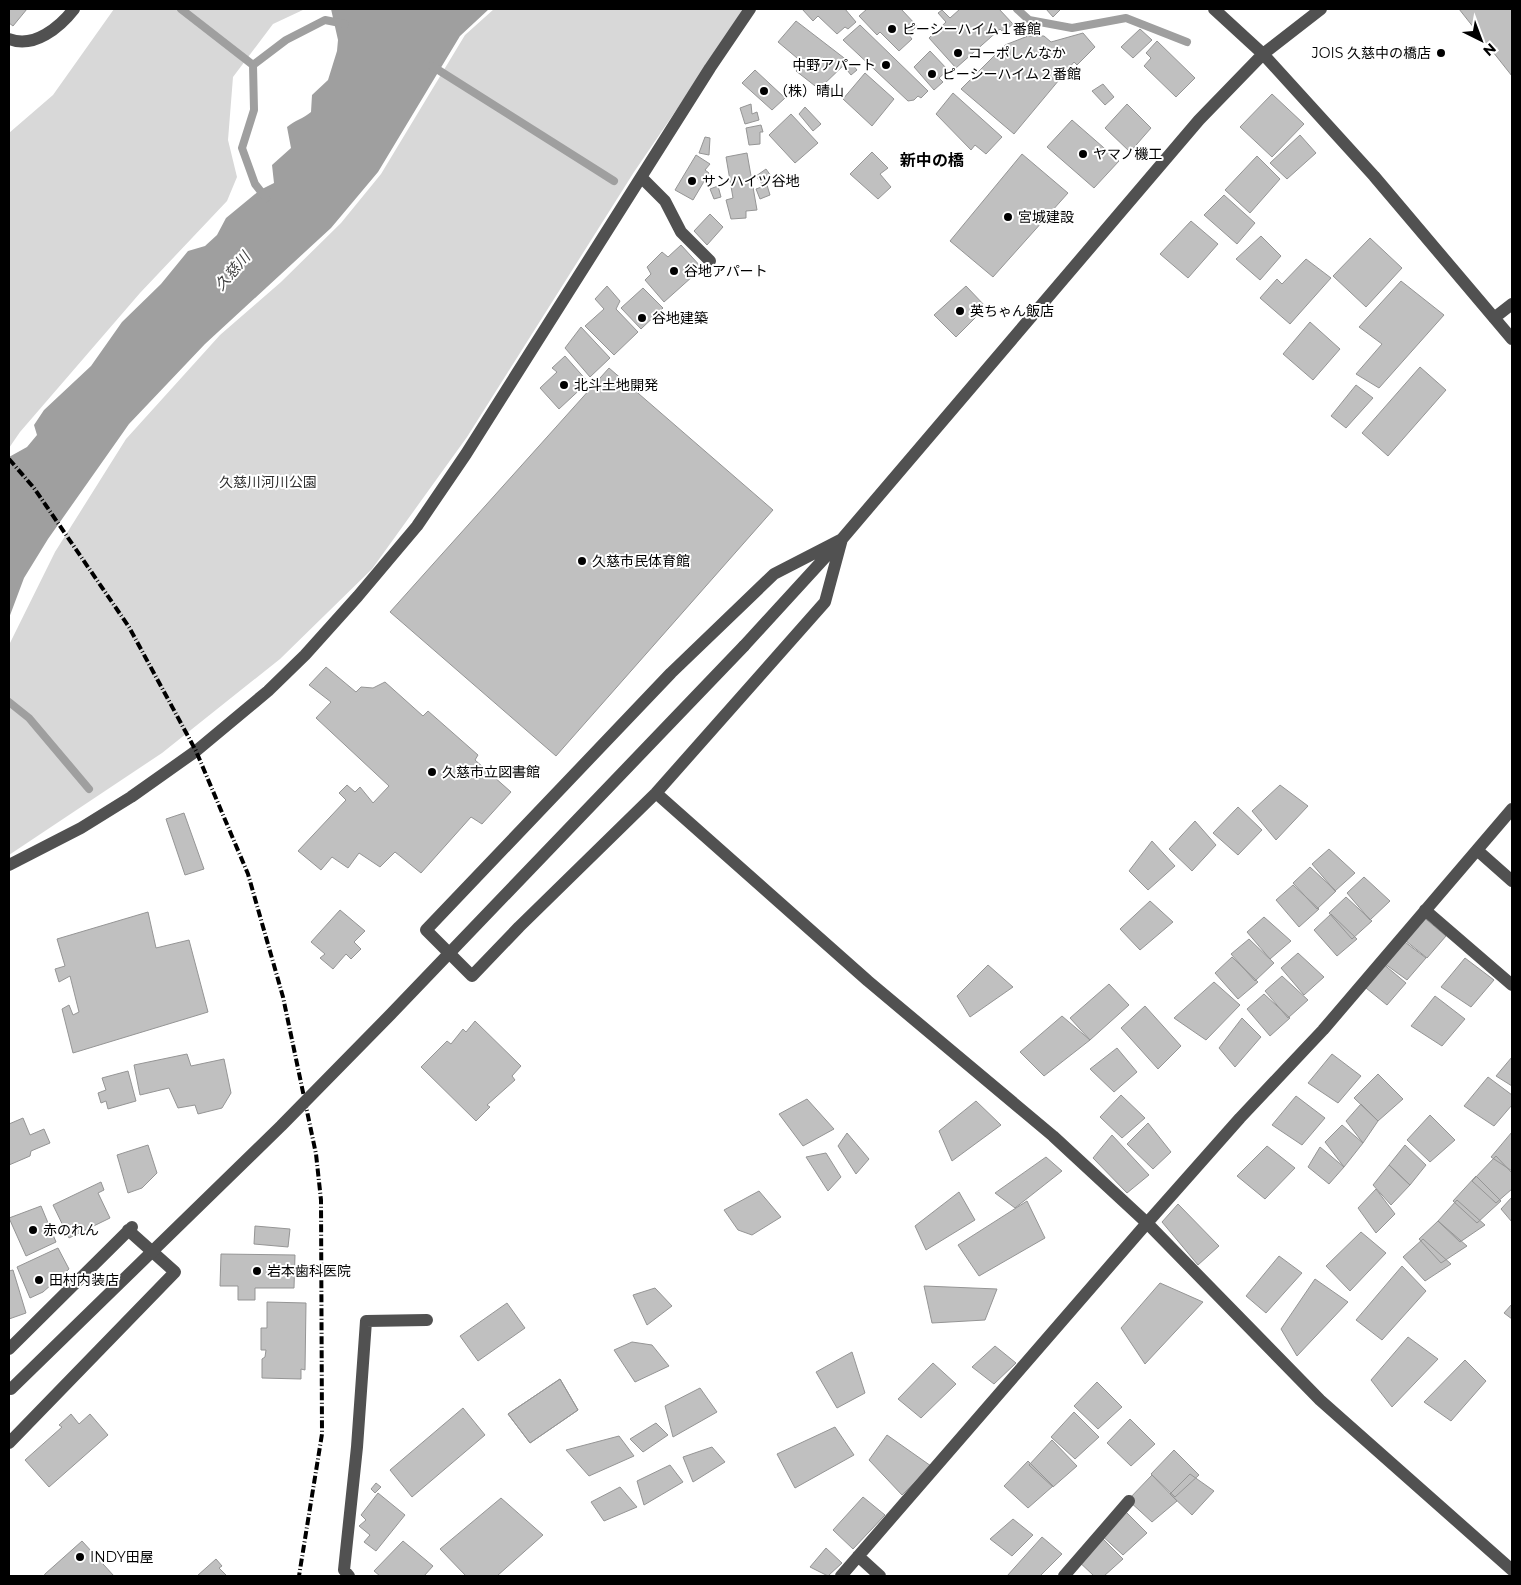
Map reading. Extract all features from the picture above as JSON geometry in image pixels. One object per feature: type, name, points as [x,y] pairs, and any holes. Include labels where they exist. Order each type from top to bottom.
[{"type":"street","points":[[9,39],[35,40],[52,31],[74,9]]},
{"type":"street","points":[[9,865],[81,828],[131,797],[196,751],[268,691],[305,655],[416,526],[466,454],[710,68],[750,9]]},
{"type":"street","points":[[1214,9],[1263,54],[1374,176],[1512,340]]},
{"type":"street","points":[[10,1390],[281,1126],[744,646],[842,539],[1199,120],[1263,54],[1321,9]]},
{"type":"street","points":[[641,177],[665,201],[681,232],[710,261]]},
{"type":"street","points":[[1494,318],[1512,304]]},
{"type":"street","points":[[842,539],[825,602],[656,793],[519,927],[472,976],[426,930],[664,680],[774,574],[842,539]]},
{"type":"street","points":[[656,793],[868,980],[1053,1136],[1147,1223],[1320,1400],[1512,1570]]},
{"type":"street","points":[[841,1576],[1147,1223],[1240,1118],[1323,1030],[1512,809]]},
{"type":"street","points":[[1477,850],[1512,880]]},
{"type":"street","points":[[1425,910],[1512,985]]},
{"type":"street","points":[[9,1349],[130,1228],[175,1272],[9,1443]]},
{"type":"street","points":[[350,1576],[344,1570],[366,1321],[427,1320]]},
{"type":"street","points":[[1064,1576],[1129,1501]]},
{"type":"street","points":[[858,1556],[880,1576]]},
{"type":"green space","points":[[114,9],[305,9],[273,24],[233,77],[228,140],[237,177],[227,201],[140,293],[20,432],[9,448],[9,133],[53,95]]},
{"type":"green space","name":"久慈川河川公園","points":[[494,9],[745,9],[634,172],[467,437],[372,569],[280,659],[162,753],[9,855],[9,645],[55,552],[126,439],[220,335],[281,282],[341,223],[381,174],[465,35]]},
{"type":"water","name":"久慈川","points":[[331,9],[489,9],[460,36],[378,172],[331,228],[205,344],[129,424],[48,539],[24,578],[9,618],[9,457],[27,447],[37,435],[34,425],[44,410],[91,366],[122,322],[161,284],[188,251],[205,246],[217,235],[226,218],[260,190],[274,183],[272,165],[291,148],[287,127],[311,112],[312,95],[328,80],[337,51],[338,40]]},
{"type":"building","points":[[9,9],[27,9],[13,26],[9,23]]},
{"type":"building","points":[[802,9],[845,9],[856,22],[848,29],[845,27],[837,34],[818,16],[813,21]]},
{"type":"building","name":"ピーシーハイム１番館","points":[[867,9],[901,9],[917,26],[908,34],[912,39],[899,51],[880,32],[877,35],[859,16]]},
{"type":"building","name":"コーポしんなか","points":[[960,9],[999,9],[1013,24],[1003,32],[1000,29],[956,68],[929,38],[946,22],[938,13],[942,10],[950,18]]},
{"type":"building","points":[[1046,9],[1061,9],[1053,17]]},
{"type":"building","points":[[1459,9],[1512,9],[1512,76]]},
{"type":"building","points":[[796,21],[848,61],[819,89],[796,71],[803,63],[778,42]]},
{"type":"building","name":"中野アパート","points":[[860,25],[928,91],[921,98],[918,96],[914,100],[908,101],[843,40]]},
{"type":"building","points":[[1140,29],[1152,40],[1133,58],[1121,47]]},
{"type":"building","points":[[1083,33],[1095,47],[1077,65],[1074,62],[1014,134],[961,89],[1005,45],[1028,36],[1044,36],[1051,42]]},
{"type":"building","points":[[1157,41],[1195,78],[1176,97],[1144,66],[1151,58],[1146,53]]},
{"type":"building","name":"ピーシーハイム２番館","points":[[930,51],[948,70],[939,78],[943,82],[934,90],[914,67]]},
{"type":"building","points":[[852,64],[857,70],[851,75],[847,70]]},
{"type":"building","name":"（株）晴山","points":[[755,70],[785,98],[772,110],[742,83]]},
{"type":"building","points":[[865,73],[894,99],[872,126],[843,99]]},
{"type":"building","points":[[1103,84],[1114,97],[1105,105],[1092,91]]},
{"type":"building","points":[[953,93],[1002,137],[986,154],[975,145],[971,150],[936,114]]},
{"type":"building","points":[[1272,94],[1304,124],[1272,157],[1240,127]]},
{"type":"building","points":[[751,104],[752,114],[757,112],[759,120],[745,124],[740,108]]},
{"type":"building","points":[[1127,104],[1151,128],[1130,152],[1105,128]]},
{"type":"building","points":[[805,107],[821,124],[813,131],[799,114]]},
{"type":"building","points":[[791,114],[818,143],[795,163],[769,135]]},
{"type":"building","name":"ヤマノ機工","points":[[1072,120],[1119,161],[1094,188],[1047,147]]},
{"type":"building","points":[[761,125],[763,132],[760,132],[760,144],[749,145],[746,128]]},
{"type":"building","points":[[1300,135],[1316,153],[1287,179],[1270,163]]},
{"type":"building","points":[[705,137],[710,138],[709,155],[699,153]]},
{"type":"building","points":[[872,152],[888,168],[880,174],[891,187],[878,199],[850,174]]},
{"type":"building","points":[[747,153],[757,210],[746,211],[746,218],[731,219],[726,200],[733,198],[726,157]]},
{"type":"building","name":"宮城建設","points":[[1022,154],[1068,193],[993,277],[950,241]]},
{"type":"building","name":"サンハイツ谷地","points":[[696,155],[710,164],[705,170],[709,173],[693,200],[675,190]]},
{"type":"building","points":[[1257,156],[1280,179],[1250,213],[1225,190]]},
{"type":"building","points":[[766,169],[771,176],[762,184],[756,176]]},
{"type":"building","points":[[767,185],[770,195],[760,199],[756,189]]},
{"type":"building","points":[[718,186],[721,197],[714,199],[710,189]]},
{"type":"building","points":[[1224,195],[1255,223],[1237,244],[1204,215]]},
{"type":"building","points":[[710,214],[723,227],[707,245],[694,231]]},
{"type":"building","points":[[1191,221],[1218,244],[1188,278],[1160,254]]},
{"type":"building","points":[[1261,236],[1281,256],[1260,280],[1236,259]]},
{"type":"building","points":[[1370,238],[1402,268],[1366,307],[1333,276]]},
{"type":"building","name":"谷地アパート","points":[[681,245],[702,268],[664,302],[645,280],[651,274],[647,267],[662,252],[668,257]]},
{"type":"building","points":[[1306,259],[1331,278],[1290,324],[1260,298],[1277,279],[1282,284]]},
{"type":"building","points":[[1401,281],[1444,315],[1379,388],[1356,374],[1382,344],[1359,327]]},
{"type":"building","points":[[607,286],[620,301],[616,309],[638,332],[614,355],[585,326],[604,309],[595,299]]},
{"type":"building","name":"英ちゃん飯店","points":[[966,286],[986,307],[956,337],[934,315]]},
{"type":"building","name":"谷地建築","points":[[643,288],[663,308],[641,329],[621,308]]},
{"type":"building","points":[[1310,322],[1340,349],[1313,380],[1283,354]]},
{"type":"building","points":[[581,327],[610,358],[590,377],[565,348]]},
{"type":"building","name":"北斗土地開発","points":[[565,356],[588,382],[559,409],[540,388],[557,372],[552,368]]},
{"type":"building","points":[[1420,367],[1446,390],[1388,456],[1362,433]]},
{"type":"building","name":"久慈市民体育館","points":[[609,368],[773,510],[556,756],[390,612]]},
{"type":"building","points":[[1356,385],[1373,398],[1346,428],[1331,416]]},
{"type":"building","name":"久慈市立図書館","points":[[326,667],[356,692],[361,687],[373,688],[385,682],[423,716],[428,711],[478,755],[475,760],[511,792],[482,824],[471,817],[421,873],[395,852],[380,867],[359,853],[348,868],[332,857],[321,870],[298,851],[346,800],[339,793],[347,785],[355,792],[360,787],[373,803],[389,786],[316,718],[331,702],[309,685]]},
{"type":"building","points":[[1280,785],[1308,806],[1276,840],[1252,811]]},
{"type":"building","points":[[1238,807],[1262,830],[1238,855],[1213,833]]},
{"type":"building","points":[[184,813],[204,869],[185,875],[166,819]]},
{"type":"building","points":[[1195,821],[1216,845],[1192,871],[1169,849]]},
{"type":"building","points":[[1152,841],[1175,866],[1148,890],[1129,871]]},
{"type":"building","points":[[1329,849],[1355,873],[1335,891],[1312,864]]},
{"type":"building","points":[[1310,867],[1336,891],[1317,909],[1293,883]]},
{"type":"building","points":[[1364,877],[1390,901],[1370,920],[1347,893]]},
{"type":"building","points":[[1293,885],[1319,909],[1299,927],[1276,900]]},
{"type":"building","points":[[1346,897],[1372,921],[1352,939],[1329,913]]},
{"type":"building","points":[[1150,901],[1173,922],[1140,950],[1120,929]]},
{"type":"building","points":[[340,910],[365,931],[354,942],[361,949],[351,959],[346,954],[333,969],[320,958],[325,954],[311,942]]},
{"type":"building","points":[[148,912],[156,948],[189,940],[208,1012],[73,1053],[62,1009],[69,1005],[73,1015],[79,1012],[70,976],[59,982],[55,969],[65,966],[57,939]]},
{"type":"building","points":[[1331,914],[1357,939],[1337,956],[1314,930]]},
{"type":"building","points":[[1421,915],[1446,936],[1427,958],[1406,941]]},
{"type":"building","points":[[1264,917],[1291,941],[1270,959],[1247,932]]},
{"type":"building","points":[[1249,939],[1274,963],[1255,981],[1231,954]]},
{"type":"building","points":[[1405,942],[1426,958],[1407,980],[1385,964]]},
{"type":"building","points":[[1298,953],[1324,977],[1304,995],[1281,968]]},
{"type":"building","points":[[1232,957],[1258,982],[1238,999],[1215,973]]},
{"type":"building","points":[[1465,958],[1494,980],[1471,1007],[1441,987]]},
{"type":"building","points":[[1381,962],[1406,983],[1387,1005],[1366,988]]},
{"type":"building","points":[[988,965],[1013,987],[970,1017],[957,996]]},
{"type":"building","points":[[1282,976],[1308,1000],[1288,1018],[1265,991]]},
{"type":"building","points":[[1214,982],[1240,1005],[1206,1040],[1174,1018]]},
{"type":"building","points":[[1109,984],[1129,1005],[1090,1040],[1070,1018]]},
{"type":"building","points":[[1264,994],[1290,1018],[1270,1036],[1247,1009]]},
{"type":"building","points":[[1435,996],[1465,1019],[1442,1046],[1411,1026]]},
{"type":"building","points":[[1145,1006],[1181,1046],[1158,1069],[1121,1028]]},
{"type":"building","points":[[1062,1016],[1090,1040],[1044,1076],[1020,1052]]},
{"type":"building","points":[[1242,1018],[1261,1037],[1235,1067],[1219,1048]]},
{"type":"building","points":[[475,1021],[521,1066],[512,1076],[515,1080],[487,1105],[490,1107],[476,1121],[421,1067],[447,1041],[451,1044],[463,1029],[466,1032]]},
{"type":"building","points":[[1117,1048],[1137,1072],[1114,1092],[1090,1069]]},
{"type":"building","points":[[187,1054],[191,1066],[224,1059],[231,1093],[222,1108],[198,1114],[195,1105],[178,1108],[169,1088],[140,1095],[134,1065]]},
{"type":"building","points":[[1332,1054],[1361,1076],[1338,1103],[1308,1083]]},
{"type":"building","points":[[1512,1057],[1512,1086],[1496,1076]]},
{"type":"building","points":[[128,1071],[136,1101],[108,1109],[106,1101],[101,1103],[98,1093],[106,1090],[102,1078]]},
{"type":"building","points":[[1378,1074],[1403,1099],[1378,1121],[1354,1098]]},
{"type":"building","points":[[1488,1077],[1512,1095],[1512,1105],[1494,1126],[1464,1106]]},
{"type":"building","points":[[1121,1095],[1145,1118],[1122,1138],[1100,1117]]},
{"type":"building","points":[[1296,1096],[1325,1118],[1302,1145],[1272,1125]]},
{"type":"building","points":[[807,1099],[834,1129],[803,1146],[779,1114]]},
{"type":"building","points":[[976,1101],[1001,1125],[952,1161],[939,1131]]},
{"type":"building","points":[[1361,1104],[1378,1121],[1363,1143],[1346,1121]]},
{"type":"building","points":[[1430,1115],[1455,1140],[1430,1162],[1407,1140]]},
{"type":"building","points":[[23,1118],[30,1135],[44,1129],[50,1143],[31,1151],[30,1156],[9,1165],[9,1124]]},
{"type":"building","points":[[1148,1123],[1171,1152],[1153,1169],[1127,1144]]},
{"type":"building","points":[[1342,1125],[1363,1143],[1344,1167],[1325,1142]]},
{"type":"building","points":[[1512,1132],[1512,1171],[1491,1157]]},
{"type":"building","points":[[847,1133],[869,1159],[856,1174],[838,1146]]},
{"type":"building","points":[[1112,1135],[1149,1175],[1127,1193],[1093,1158]]},
{"type":"building","points":[[148,1145],[157,1173],[142,1188],[128,1193],[117,1155]]},
{"type":"building","points":[[1405,1145],[1426,1165],[1410,1185],[1389,1165]]},
{"type":"building","points":[[1267,1146],[1295,1168],[1265,1199],[1237,1176]]},
{"type":"building","points":[[1320,1147],[1344,1167],[1329,1184],[1308,1167]]},
{"type":"building","points":[[826,1153],[841,1177],[828,1191],[806,1157]]},
{"type":"building","points":[[1496,1156],[1512,1173],[1512,1189],[1496,1203],[1472,1181]]},
{"type":"building","points":[[1046,1157],[1062,1171],[1015,1208],[995,1193]]},
{"type":"building","points":[[1389,1165],[1410,1185],[1391,1205],[1373,1185]]},
{"type":"building","points":[[1476,1176],[1501,1201],[1477,1223],[1453,1201]]},
{"type":"building","points":[[101,1182],[104,1190],[98,1193],[110,1218],[69,1238],[53,1205]]},
{"type":"building","points":[[1376,1189],[1395,1214],[1376,1233],[1358,1208]]},
{"type":"building","points":[[759,1191],[781,1217],[752,1235],[738,1230],[724,1210]]},
{"type":"building","points":[[959,1192],[975,1220],[926,1250],[915,1226]]},
{"type":"building","points":[[1512,1197],[1512,1222],[1501,1209]]},
{"type":"building","points":[[1457,1200],[1485,1225],[1460,1242],[1438,1221]]},
{"type":"building","points":[[1027,1201],[1045,1238],[979,1276],[958,1245]]},
{"type":"building","points":[[1178,1204],[1219,1246],[1198,1265],[1162,1222]]},
{"type":"building","name":"赤のれん","points":[[41,1206],[56,1242],[26,1256],[9,1218]]},
{"type":"building","points":[[1438,1221],[1467,1246],[1441,1263],[1419,1239]]},
{"type":"building","points":[[255,1226],[290,1229],[288,1247],[254,1244]]},
{"type":"building","points":[[1361,1232],[1386,1253],[1350,1291],[1326,1266]]},
{"type":"building","points":[[1423,1239],[1451,1264],[1425,1281],[1403,1257]]},
{"type":"building","name":"田村内装店","points":[[58,1248],[69,1269],[43,1292],[30,1298],[17,1267]]},
{"type":"building","name":"岩本歯科医院","points":[[221,1254],[295,1255],[294,1288],[255,1288],[255,1300],[238,1300],[238,1286],[220,1286]]},
{"type":"building","points":[[1279,1256],[1302,1273],[1266,1313],[1246,1296]]},
{"type":"building","points":[[1402,1266],[1426,1291],[1382,1340],[1356,1320]]},
{"type":"building","points":[[13,1270],[26,1313],[9,1319],[9,1271]]},
{"type":"building","points":[[1315,1279],[1348,1302],[1297,1356],[1281,1329]]},
{"type":"building","points":[[1160,1283],[1203,1302],[1145,1364],[1121,1328]]},
{"type":"building","points":[[924,1286],[997,1289],[985,1320],[932,1323]]},
{"type":"building","points":[[655,1288],[672,1306],[647,1325],[633,1295]]},
{"type":"building","points":[[267,1302],[306,1303],[305,1370],[301,1369],[301,1379],[262,1378],[262,1359],[265,1357],[266,1350],[261,1350],[261,1328],[267,1328]]},
{"type":"building","points":[[507,1303],[525,1328],[478,1361],[460,1336]]},
{"type":"building","points":[[1512,1304],[1512,1319],[1504,1313]]},
{"type":"building","points":[[1408,1337],[1438,1359],[1392,1407],[1371,1380]]},
{"type":"building","points":[[632,1342],[652,1345],[669,1366],[635,1382],[614,1350]]},
{"type":"building","points":[[995,1346],[1016,1363],[994,1384],[972,1367]]},
{"type":"building","points":[[852,1352],[865,1393],[837,1408],[816,1372]]},
{"type":"building","points":[[1465,1360],[1486,1381],[1451,1421],[1424,1402]]},
{"type":"building","points":[[933,1363],[956,1384],[921,1418],[898,1399]]},
{"type":"building","points":[[560,1379],[578,1410],[530,1443],[508,1414]]},
{"type":"building","points":[[560,1379],[578,1410],[530,1443],[508,1414]]},
{"type":"building","points":[[1097,1382],[1122,1407],[1098,1429],[1074,1406]]},
{"type":"building","points":[[700,1388],[717,1412],[673,1437],[665,1406]]},
{"type":"building","points":[[463,1408],[485,1435],[412,1497],[390,1470]]},
{"type":"building","points":[[1074,1412],[1099,1437],[1075,1459],[1051,1437]]},
{"type":"building","points":[[71,1414],[79,1424],[90,1414],[108,1435],[49,1487],[25,1460],[62,1427],[59,1425]]},
{"type":"building","points":[[1130,1419],[1155,1444],[1131,1466],[1107,1443]]},
{"type":"building","points":[[656,1423],[668,1435],[643,1452],[630,1439]]},
{"type":"building","points":[[835,1427],[854,1455],[795,1488],[777,1454]]},
{"type":"building","points":[[887,1435],[931,1466],[902,1495],[869,1460]]},
{"type":"building","points":[[619,1436],[634,1456],[589,1476],[566,1450]]},
{"type":"building","points":[[1052,1440],[1077,1466],[1053,1487],[1029,1465]]},
{"type":"building","points":[[712,1447],[725,1462],[693,1482],[683,1457]]},
{"type":"building","points":[[1174,1450],[1199,1475],[1175,1497],[1151,1474]]},
{"type":"building","points":[[1028,1461],[1053,1486],[1028,1508],[1004,1486]]},
{"type":"building","points":[[670,1465],[683,1482],[644,1505],[637,1481]]},
{"type":"building","points":[[1190,1474],[1214,1491],[1192,1515],[1170,1494]]},
{"type":"building","points":[[1152,1475],[1177,1501],[1152,1522],[1128,1500]]},
{"type":"building","points":[[376,1483],[381,1487],[375,1493],[371,1489]]},
{"type":"building","points":[[620,1487],[637,1507],[604,1521],[591,1502]]},
{"type":"building","points":[[378,1493],[405,1515],[376,1551],[364,1542],[370,1535],[359,1526],[366,1520],[361,1515]]},
{"type":"building","points":[[863,1497],[885,1515],[853,1549],[833,1530]]},
{"type":"building","points":[[501,1498],[543,1535],[497,1576],[466,1576],[440,1549]]},
{"type":"building","points":[[1122,1508],[1147,1533],[1123,1555],[1099,1533]]},
{"type":"building","points":[[1013,1519],[1033,1535],[1012,1556],[990,1539]]},
{"type":"building","points":[[1098,1534],[1123,1559],[1104,1576],[1094,1576],[1075,1558]]},
{"type":"building","points":[[1042,1537],[1062,1554],[1040,1576],[1007,1576]]},
{"type":"building","name":"INDY田屋","points":[[82,1541],[114,1576],[44,1576],[45,1574]]},
{"type":"building","points":[[403,1541],[433,1566],[424,1576],[380,1576],[374,1571]]},
{"type":"building","points":[[826,1548],[842,1563],[828,1576],[810,1567]]},
{"type":"building","points":[[216,1559],[222,1566],[219,1568],[227,1576],[197,1576]]},
{"type":"waterway","points":[[181,9],[253,65],[254,110],[242,148],[255,184],[266,198]]},
{"type":"waterway","points":[[1017,9],[1029,20],[1072,28],[1126,18],[1187,42]]},
{"type":"waterway","points":[[253,65],[286,40],[325,20],[345,24]]},
{"type":"waterway","points":[[432,66],[614,181]]},
{"type":"waterway","points":[[9,702],[29,718],[89,789]]},
{"type":"railway","points":[[9,459],[34,488],[129,627],[196,751],[248,874],[283,997],[316,1154],[321,1200],[322,1434],[299,1576]]},
{"type":"place","name":"ピーシーハイム１番館","points":[[892,29]]},
{"type":"place","name":"コーポしんなか","points":[[958,53]]},
{"type":"place","name":"JOIS 久慈中の橋店","points":[[1441,53]]},
{"type":"place","name":"中野アパート","points":[[886,65]]},
{"type":"place","name":"ピーシーハイム２番館","points":[[932,74]]},
{"type":"place","name":"（株）晴山","points":[[764,91]]},
{"type":"place","name":"ヤマノ機工","points":[[1083,154]]},
{"type":"place","name":"サンハイツ谷地","points":[[692,181]]},
{"type":"place","name":"宮城建設","points":[[1008,217]]},
{"type":"place","name":"谷地アパート","points":[[674,271]]},
{"type":"place","name":"英ちゃん飯店","points":[[960,311]]},
{"type":"place","name":"谷地建築","points":[[642,318]]},
{"type":"place","name":"北斗土地開発","points":[[564,385]]},
{"type":"place","name":"久慈市民体育館","points":[[582,561]]},
{"type":"place","name":"久慈市立図書館","points":[[432,772]]},
{"type":"place","name":"赤のれん","points":[[33,1230]]},
{"type":"place","name":"岩本歯科医院","points":[[257,1271]]},
{"type":"place","name":"田村内装店","points":[[39,1280]]},
{"type":"place","name":"INDY田屋","points":[[80,1557]]},
{"type":"district","name":"新中の橋","points":[[932,160]]}]
